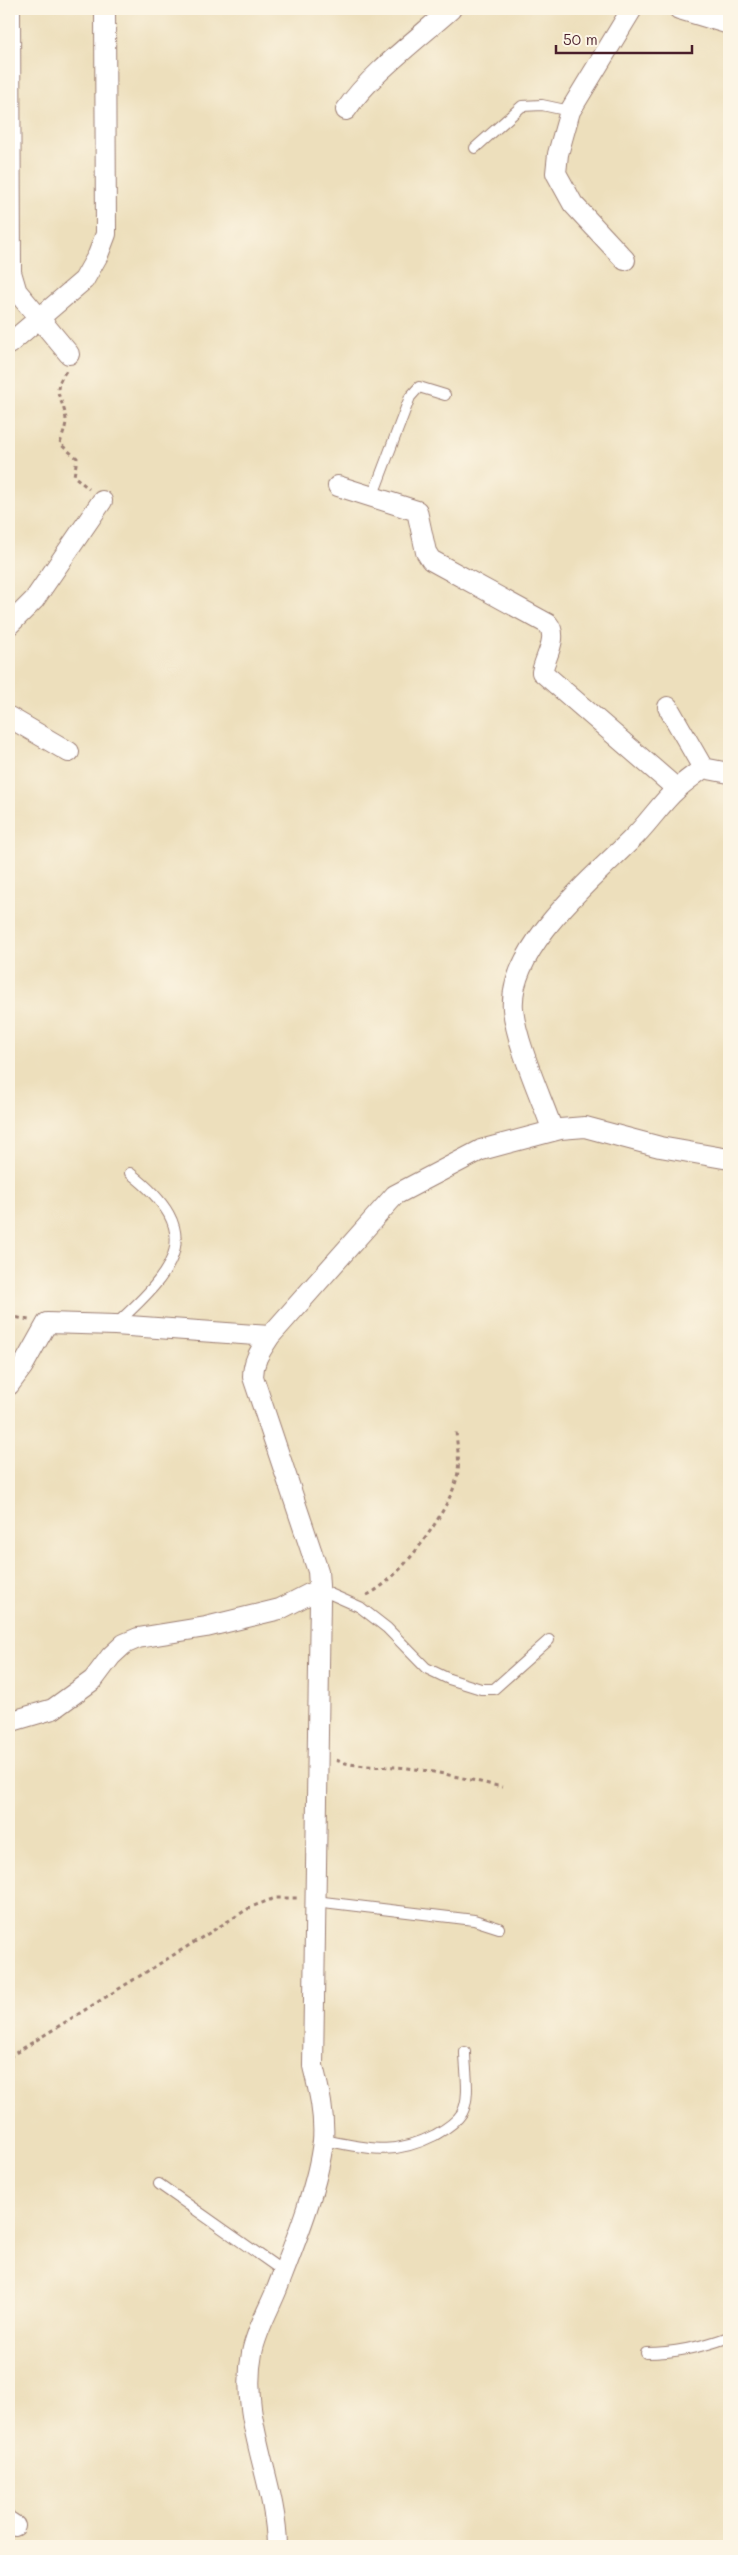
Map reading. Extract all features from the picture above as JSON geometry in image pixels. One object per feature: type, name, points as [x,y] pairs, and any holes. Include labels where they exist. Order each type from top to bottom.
[{"type":"street","points":[[10,9],[10,272],[12,286],[40,317],[69,354]]},
{"type":"street","points":[[9,344],[84,280],[98,255],[106,234],[105,9]]},
{"type":"street","points":[[346,110],[364,88],[451,9]]},
{"type":"street","points":[[625,260],[573,204],[556,174],[558,154],[570,111],[632,9]]},
{"type":"street","points":[[679,9],[729,24]]},
{"type":"street","points":[[338,486],[373,495],[417,511],[426,552],[431,560],[548,624],[552,629],[553,637],[542,672],[677,789]]},
{"type":"street","points":[[9,625],[34,600],[102,501]]},
{"type":"street","points":[[668,707],[704,768],[729,774]]},
{"type":"street","points":[[9,716],[69,752]]},
{"type":"street","points":[[553,1131],[523,1048],[513,1009],[515,982],[529,952],[561,911],[633,838],[677,789],[704,768]]},
{"type":"street","points":[[277,2546],[274,2508],[255,2439],[249,2382],[252,2351],[284,2272],[315,2175],[323,2140],[322,2104],[313,2066],[319,1754],[319,1589],[318,1570],[253,1377],[256,1356],[270,1336],[395,1195],[481,1150],[553,1131],[585,1127],[660,1147],[729,1159]]},
{"type":"street","points":[[9,1385],[23,1366],[47,1323],[115,1325],[270,1336]]},
{"type":"street","points":[[9,1722],[53,1709],[93,1680],[111,1656],[124,1644],[138,1638],[206,1627],[280,1609],[319,1589]]},
{"type":"lane","points":[[475,148],[522,106],[542,105],[570,111]]},
{"type":"lane","points":[[373,495],[410,397],[419,387],[445,395]]},
{"type":"lane","points":[[115,1325],[167,1271],[175,1250],[177,1233],[166,1208],[153,1191],[130,1173]]},
{"type":"lane","points":[[319,1589],[351,1603],[387,1628],[426,1668],[449,1679],[481,1689],[494,1690],[549,1640]]},
{"type":"lane","points":[[315,1901],[474,1920],[499,1928]]},
{"type":"lane","points":[[323,2140],[376,2150],[414,2145],[446,2129],[462,2113],[466,2096],[465,2052]]},
{"type":"lane","points":[[159,2184],[284,2272]]},
{"type":"lane","points":[[646,2353],[669,2353],[709,2344],[729,2337]]},
{"type":"path","points":[[69,354],[70,365],[58,382],[56,391],[66,419],[60,444],[77,458],[74,476],[102,501]]},
{"type":"path","points":[[351,1603],[372,1593],[430,1532],[457,1480],[459,1460],[456,1431]]},
{"type":"path","points":[[319,1754],[353,1766],[406,1768],[445,1774],[502,1788]]},
{"type":"path","points":[[9,2057],[251,1907],[275,1898],[315,1901]]}]
